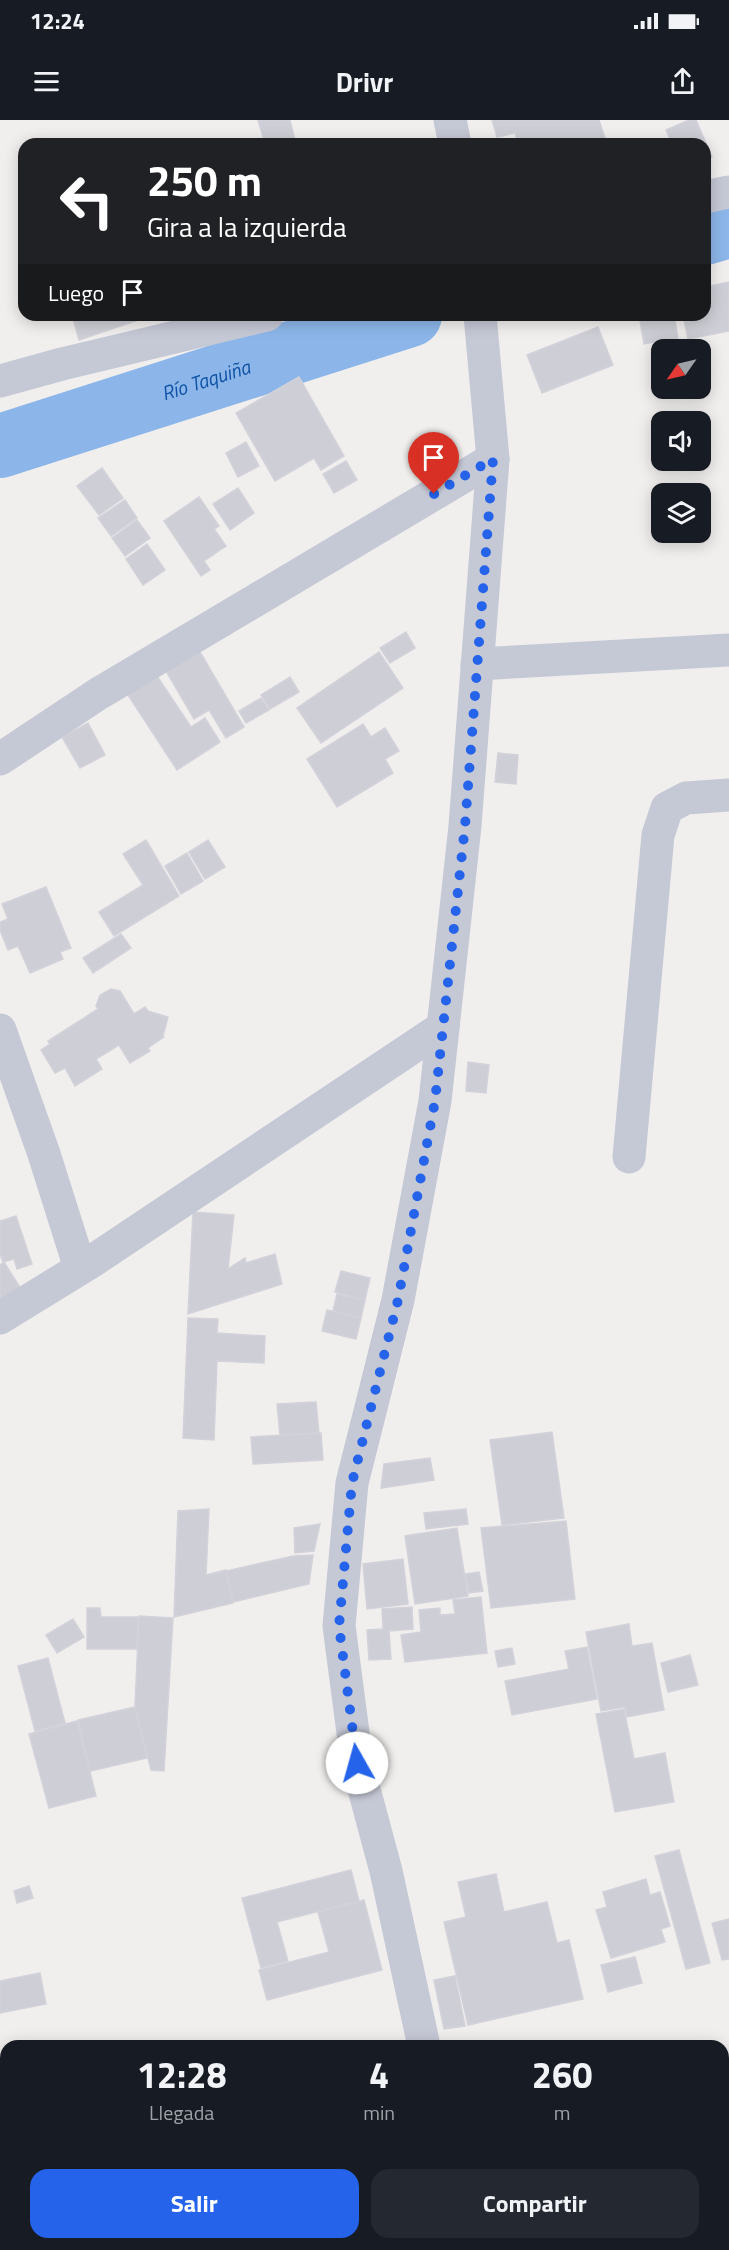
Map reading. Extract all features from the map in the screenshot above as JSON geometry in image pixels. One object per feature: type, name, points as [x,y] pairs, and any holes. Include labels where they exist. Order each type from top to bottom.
[{"type":"street","points":[[450,120],[454,138]]},
{"type":"street","points":[[711,196],[729,192]]},
{"type":"street","points":[[0,381],[242,321]]},
{"type":"street","points":[[423,2040],[386,1871],[357,1763],[339,1626],[352,1483],[398,1300],[435,1101],[444,1027],[465,826],[493,459],[480,321]]},
{"type":"street","points":[[0,759],[108,688],[493,459]]},
{"type":"street","points":[[477,664],[729,650]]},
{"type":"street","points":[[629,1157],[658,835],[667,808],[686,798],[729,795]]},
{"type":"street","points":[[0,1318],[80,1268],[444,1027]]},
{"type":"street","points":[[0,1030],[44,1154],[80,1268]]},
{"type":"building","points":[[258,120],[290,120],[294,138],[263,138]]},
{"type":"building","points":[[492,120],[599,120],[605,138],[516,138],[515,133],[497,137]]},
{"type":"building","points":[[689,120],[696,120],[704,138],[669,138],[666,130]]},
{"type":"building","points":[[729,282],[729,331],[688,339],[684,321],[711,321],[711,286]]},
{"type":"building","points":[[74,321],[135,321],[79,340]]},
{"type":"building","points":[[640,321],[675,321],[678,338],[651,339],[651,343],[644,344]]},
{"type":"building","points":[[598,327],[613,365],[542,393],[527,355]]},
{"type":"building","points":[[299,377],[344,456],[321,470],[314,458],[275,481],[236,413]]},
{"type":"building","points":[[246,442],[259,466],[238,477],[226,453]]},
{"type":"building","points":[[346,461],[357,480],[334,493],[323,474]]},
{"type":"building","points":[[102,468],[123,498],[99,515],[77,486]]},
{"type":"building","points":[[238,488],[254,513],[230,530],[213,504]]},
{"type":"building","points":[[199,497],[219,526],[214,529],[226,546],[204,561],[210,570],[201,576],[164,521]]},
{"type":"building","points":[[125,500],[137,518],[111,536],[98,518]]},
{"type":"building","points":[[137,520],[150,538],[125,556],[112,538]]},
{"type":"building","points":[[147,544],[165,570],[143,585],[126,559]]},
{"type":"building","points":[[406,632],[415,648],[390,663],[380,648]]},
{"type":"building","points":[[200,652],[244,727],[226,738],[209,710],[194,719],[166,671]]},
{"type":"building","points":[[379,652],[403,688],[321,743],[297,708]]},
{"type":"building","points":[[155,673],[191,727],[205,718],[220,742],[177,770],[126,692]]},
{"type":"building","points":[[290,677],[299,692],[270,709],[261,695]]},
{"type":"building","points":[[261,698],[269,710],[246,723],[239,711]]},
{"type":"building","points":[[88,723],[105,755],[80,768],[62,737]]},
{"type":"building","points":[[363,724],[371,737],[385,728],[399,751],[385,759],[393,773],[337,807],[307,759]]},
{"type":"building","points":[[498,753],[518,755],[516,784],[495,782]]},
{"type":"building","points":[[146,840],[179,896],[114,936],[99,912],[143,885],[123,854]]},
{"type":"building","points":[[208,840],[225,867],[205,879],[189,852]]},
{"type":"building","points":[[187,853],[203,881],[181,894],[165,866]]},
{"type":"building","points":[[46,887],[71,948],[60,952],[63,959],[30,973],[18,946],[8,950],[0,930],[0,922],[8,919],[2,904]]},
{"type":"building","points":[[121,934],[131,948],[93,973],[83,958]]},
{"type":"building","points":[[111,989],[120,991],[134,1014],[145,1007],[148,1011],[168,1017],[164,1037],[148,1048],[150,1051],[130,1063],[119,1045],[96,1059],[102,1069],[75,1086],[65,1068],[55,1073],[41,1050],[50,1044],[48,1041],[98,1009],[96,1006],[100,995]]},
{"type":"building","points":[[468,1062],[489,1065],[486,1093],[466,1091]]},
{"type":"building","points":[[193,1212],[234,1215],[228,1269],[245,1258],[246,1263],[275,1254],[282,1284],[188,1314]]},
{"type":"building","points":[[16,1216],[32,1264],[17,1269],[14,1259],[3,1262],[0,1254],[0,1221]]},
{"type":"building","points":[[4,1262],[21,1289],[0,1301],[0,1265]]},
{"type":"building","points":[[341,1271],[370,1278],[365,1300],[335,1292]]},
{"type":"building","points":[[337,1294],[365,1300],[361,1318],[333,1311]]},
{"type":"building","points":[[327,1310],[361,1318],[356,1339],[322,1331]]},
{"type":"building","points":[[188,1318],[218,1319],[217,1333],[265,1336],[264,1363],[217,1361],[214,1440],[183,1438]]},
{"type":"building","points":[[316,1402],[319,1433],[280,1435],[277,1404]]},
{"type":"building","points":[[552,1432],[564,1518],[502,1525],[490,1440]]},
{"type":"building","points":[[321,1433],[323,1460],[253,1464],[251,1437]]},
{"type":"building","points":[[430,1458],[434,1480],[381,1488],[384,1464]]},
{"type":"building","points":[[209,1509],[206,1575],[226,1570],[233,1603],[174,1617],[178,1511]]},
{"type":"building","points":[[466,1509],[468,1524],[426,1529],[424,1513]]},
{"type":"building","points":[[566,1521],[575,1599],[491,1608],[481,1528]]},
{"type":"building","points":[[320,1524],[314,1551],[295,1553],[294,1528]]},
{"type":"building","points":[[457,1528],[468,1596],[415,1604],[405,1536]]},
{"type":"building","points":[[313,1555],[309,1584],[233,1602],[226,1571],[293,1556]]},
{"type":"building","points":[[403,1559],[408,1604],[367,1609],[363,1564]]},
{"type":"building","points":[[479,1572],[483,1591],[469,1593],[465,1574]]},
{"type":"building","points":[[481,1597],[487,1653],[405,1662],[401,1635],[421,1632],[419,1610],[440,1608],[440,1615],[455,1614],[453,1600]]},
{"type":"building","points":[[412,1607],[413,1629],[389,1631],[391,1659],[369,1660],[367,1630],[383,1629],[382,1609]]},
{"type":"building","points":[[87,1608],[100,1608],[101,1617],[138,1617],[137,1649],[87,1649]]},
{"type":"building","points":[[139,1616],[173,1618],[164,1771],[151,1770],[135,1707]]},
{"type":"building","points":[[73,1619],[84,1637],[57,1653],[46,1635]]},
{"type":"building","points":[[629,1624],[632,1646],[652,1643],[664,1710],[627,1717],[625,1707],[601,1711],[586,1632]]},
{"type":"building","points":[[587,1647],[597,1699],[512,1715],[505,1681],[569,1669],[565,1651]]},
{"type":"building","points":[[512,1648],[515,1664],[498,1667],[495,1651]]},
{"type":"building","points":[[690,1655],[698,1685],[668,1692],[661,1663]]},
{"type":"building","points":[[48,1658],[65,1723],[35,1731],[18,1666]]},
{"type":"building","points":[[135,1707],[147,1758],[90,1771],[78,1720]]},
{"type":"building","points":[[624,1709],[634,1759],[665,1753],[674,1802],[615,1812],[596,1714]]},
{"type":"building","points":[[77,1721],[96,1796],[49,1808],[29,1734]]},
{"type":"building","points":[[679,1850],[710,1963],[686,1969],[655,1856]]},
{"type":"building","points":[[351,1870],[359,1901],[277,1922],[288,1961],[261,1968],[242,1898]]},
{"type":"building","points":[[496,1874],[504,1912],[547,1902],[557,1943],[569,1940],[583,1999],[468,2025],[444,1922],[466,1917],[458,1882]]},
{"type":"building","points":[[646,1879],[650,1895],[660,1892],[670,1926],[661,1929],[665,1942],[611,1958],[596,1910],[607,1907],[603,1892]]},
{"type":"building","points":[[29,1886],[33,1898],[17,1903],[14,1891]]},
{"type":"building","points":[[364,1900],[382,1970],[267,2000],[259,1970],[329,1952],[318,1912]]},
{"type":"building","points":[[729,1919],[729,1959],[722,1960],[712,1923]]},
{"type":"building","points":[[635,1957],[642,1983],[608,1992],[601,1965]]},
{"type":"building","points":[[40,1973],[46,2004],[0,2013],[0,1981]]},
{"type":"building","points":[[455,1976],[465,2026],[444,2029],[434,1980]]},
{"type":"waterway","name":"Río Taquiña","points":[[711,231],[729,226]]},
{"type":"waterway","name":"Río Taquiña","points":[[0,446],[391,321]]},
{"type":"route","points":[[357,1763],[339,1626],[352,1483],[398,1300],[435,1101],[465,826],[493,459],[434,494]]}]
